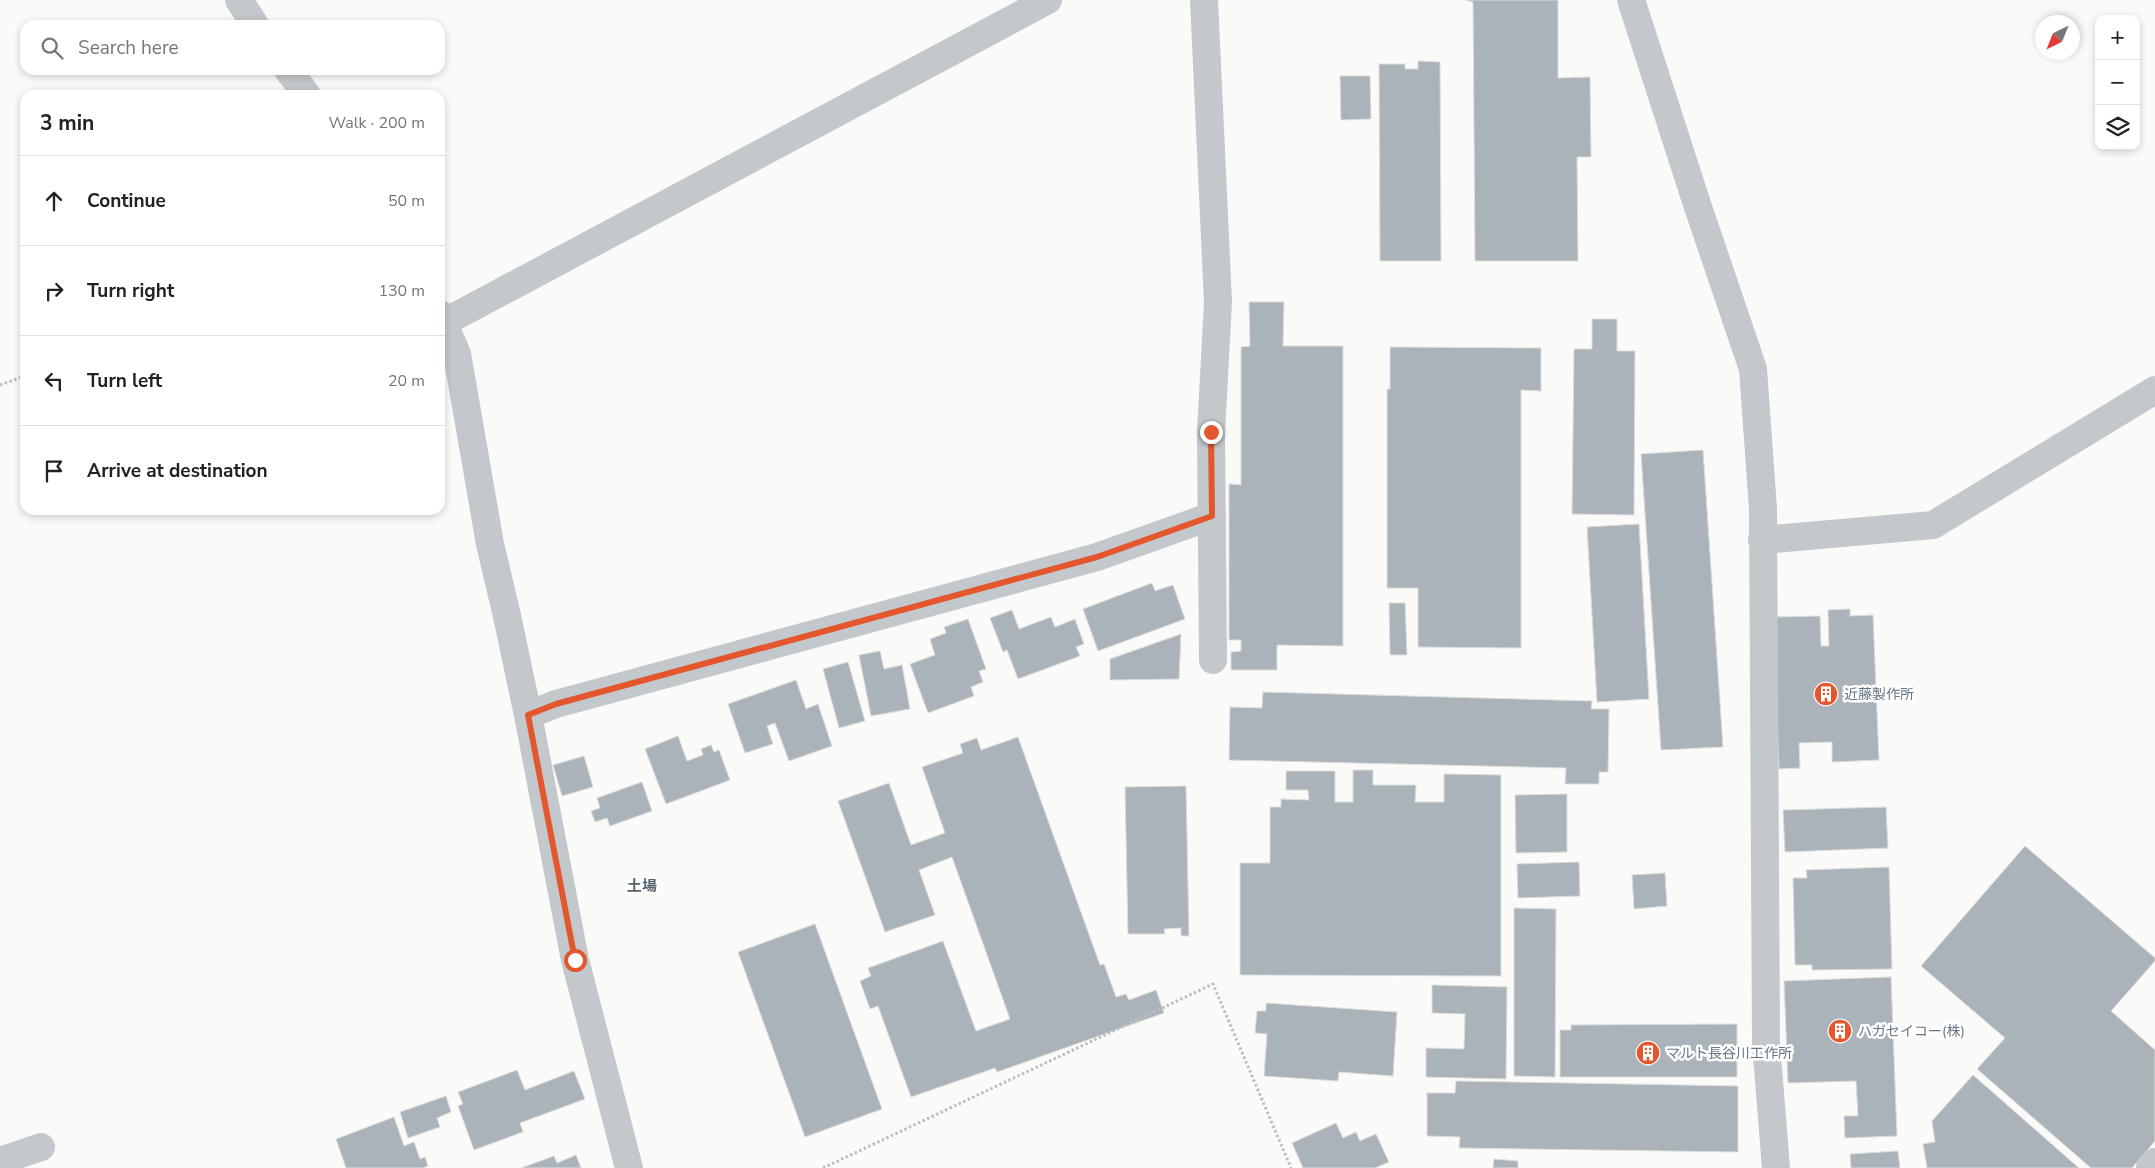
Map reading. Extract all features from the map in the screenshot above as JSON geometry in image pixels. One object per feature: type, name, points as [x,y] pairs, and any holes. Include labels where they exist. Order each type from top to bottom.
[{"type":"street","points":[[239,0],[252,20]]},
{"type":"street","points":[[445,316],[1048,0]]},
{"type":"street","points":[[1204,0],[1218,302],[1211,432],[1213,660]]},
{"type":"street","points":[[1631,0],[1753,369],[1763,509],[1766,1043],[1776,1168]]},
{"type":"street","points":[[292,75],[303,90]]},
{"type":"street","points":[[445,325],[457,354],[490,544],[528,715],[575,960],[629,1168]]},
{"type":"street","points":[[1762,540],[1933,525],[2155,390]]},
{"type":"street","points":[[528,715],[556,704],[1097,557],[1212,516]]},
{"type":"street","points":[[0,1161],[41,1147]]},
{"type":"street","points":[[2150,1168],[2155,1162]]},
{"type":"path","points":[[0,385],[20,378]]},
{"type":"path","points":[[823,1168],[1213,984],[1291,1168]]},
{"type":"building","points":[[1465,0],[1558,0],[1558,78],[1590,77],[1591,157],[1577,157],[1578,261],[1475,261],[1473,2]]},
{"type":"building","points":[[1418,61],[1440,62],[1441,261],[1380,261],[1379,64],[1405,64],[1405,69],[1418,69]]},
{"type":"building","points":[[1340,76],[1370,76],[1371,119],[1341,120]]},
{"type":"building","points":[[1249,302],[1284,302],[1283,346],[1343,346],[1343,646],[1277,645],[1277,670],[1231,670],[1231,652],[1241,651],[1241,640],[1229,640],[1229,484],[1241,485],[1241,347],[1250,346]]},
{"type":"building","points":[[1592,319],[1617,319],[1617,351],[1635,351],[1634,515],[1572,514],[1574,349],[1592,349]]},
{"type":"building","points":[[1390,347],[1541,348],[1541,391],[1521,390],[1521,648],[1418,647],[1418,588],[1387,588],[1387,389],[1390,389]]},
{"type":"building","points":[[1703,450],[1723,747],[1661,750],[1641,454]]},
{"type":"building","points":[[1639,524],[1649,699],[1597,702],[1587,527]]},
{"type":"building","points":[[1152,583],[1155,591],[1173,585],[1185,619],[1098,651],[1083,609]]},
{"type":"building","points":[[1389,603],[1405,603],[1407,655],[1390,655]]},
{"type":"building","name":"近藤製作所","points":[[1850,609],[1850,616],[1873,615],[1879,760],[1832,762],[1832,742],[1799,743],[1800,768],[1779,769],[1773,617],[1820,616],[1821,646],[1829,646],[1828,610]]},
{"type":"building","points":[[1012,610],[1019,629],[1051,617],[1055,627],[1075,619],[1084,644],[1076,647],[1080,656],[1018,679],[1007,650],[1003,652],[990,618]]},
{"type":"building","points":[[968,619],[986,669],[979,671],[983,682],[971,687],[974,696],[928,713],[910,664],[935,655],[930,639],[946,633],[944,627]]},
{"type":"building","points":[[1181,634],[1179,679],[1110,680],[1110,659]]},
{"type":"building","points":[[880,651],[884,669],[902,665],[910,709],[871,716],[859,655]]},
{"type":"building","points":[[848,662],[865,721],[839,728],[823,669]]},
{"type":"building","points":[[796,680],[806,709],[818,704],[832,746],[789,761],[775,723],[767,726],[773,744],[745,753],[728,704]]},
{"type":"building","points":[[1263,692],[1592,701],[1591,709],[1609,709],[1608,772],[1599,772],[1599,784],[1565,784],[1566,768],[1229,760],[1230,707],[1262,708]]},
{"type":"building","points":[[678,736],[687,761],[703,755],[701,749],[711,745],[714,752],[719,750],[730,780],[666,804],[645,749]]},
{"type":"building","points":[[1018,737],[1100,965],[1104,964],[1116,997],[1126,994],[1129,1000],[1156,990],[1164,1013],[997,1072],[995,1068],[911,1097],[878,1006],[870,1009],[860,981],[871,976],[868,968],[943,941],[976,1031],[1010,1019],[952,857],[919,870],[935,915],[885,932],[838,801],[889,783],[911,845],[945,833],[922,767],[963,753],[960,744],[977,738],[981,750]]},
{"type":"building","points":[[584,756],[593,787],[562,796],[553,765]]},
{"type":"building","points":[[1353,770],[1373,770],[1373,785],[1416,785],[1415,802],[1444,802],[1444,774],[1501,775],[1501,976],[1240,975],[1240,863],[1270,863],[1270,807],[1281,807],[1281,799],[1309,800],[1308,790],[1286,790],[1286,771],[1335,771],[1335,802],[1353,802]]},
{"type":"building","points":[[642,782],[652,811],[610,826],[607,818],[595,822],[591,811],[600,808],[597,798]]},
{"type":"building","points":[[1186,786],[1189,936],[1181,936],[1181,928],[1164,929],[1165,934],[1128,934],[1125,787]]},
{"type":"building","points":[[1567,794],[1567,852],[1516,853],[1515,795]]},
{"type":"building","points":[[1886,807],[1888,848],[1785,852],[1783,810]]},
{"type":"building","points":[[2025,846],[2155,958],[2155,961],[2111,1011],[2155,1050],[2155,1141],[2132,1168],[2091,1168],[1977,1069],[2005,1038],[1921,966]]},
{"type":"building","points":[[1579,862],[1580,896],[1518,898],[1517,864]]},
{"type":"building","points":[[1889,867],[1892,969],[1812,970],[1812,965],[1795,965],[1793,878],[1807,878],[1806,870]]},
{"type":"building","points":[[1665,873],[1667,906],[1634,909],[1632,875]]},
{"type":"building","points":[[1514,908],[1556,909],[1555,1077],[1514,1076]]},
{"type":"building","points":[[815,924],[882,1109],[805,1137],[738,952]]},
{"type":"building","name":"ハガセイコー(株)","points":[[1891,977],[1897,1136],[1845,1138],[1844,1116],[1858,1116],[1856,1081],[1788,1083],[1784,981]]},
{"type":"building","points":[[1432,985],[1507,987],[1506,1079],[1426,1077],[1426,1048],[1464,1049],[1465,1014],[1432,1013]]},
{"type":"building","points":[[1266,1003],[1397,1012],[1393,1076],[1339,1072],[1338,1081],[1264,1076],[1267,1034],[1255,1033],[1257,1011],[1266,1011]]},
{"type":"building","name":"マルト長谷川工作所","points":[[1737,1024],[1737,1077],[1560,1077],[1560,1030],[1571,1030],[1571,1025]]},
{"type":"building","points":[[517,1070],[525,1090],[574,1071],[585,1099],[520,1123],[523,1132],[474,1150],[458,1106],[463,1104],[458,1092]]},
{"type":"building","points":[[1973,1075],[2079,1168],[1927,1168],[1923,1144],[1935,1142],[1932,1121]]},
{"type":"building","points":[[1456,1081],[1738,1086],[1738,1152],[1459,1148],[1460,1137],[1427,1136],[1427,1093],[1455,1093]]},
{"type":"building","points":[[446,1096],[451,1112],[437,1118],[440,1127],[408,1138],[400,1112]]},
{"type":"building","points":[[394,1117],[404,1146],[414,1142],[420,1159],[425,1157],[428,1166],[423,1168],[346,1168],[336,1139]]},
{"type":"building","points":[[1336,1123],[1343,1138],[1356,1132],[1360,1141],[1376,1134],[1389,1162],[1375,1168],[1303,1168],[1292,1143]]},
{"type":"building","points":[[1898,1151],[1900,1168],[1851,1168],[1850,1154]]},
{"type":"building","points":[[576,1155],[581,1168],[521,1168],[554,1156],[557,1163]]},
{"type":"building","points":[[1494,1159],[1518,1161],[1518,1168],[1493,1168]]},
{"type":"place","name":"近藤製作所","points":[[1826,694]]},
{"type":"place","name":"ハガセイコー(株)","points":[[1840,1031]]},
{"type":"place","name":"マルト長谷川工作所","points":[[1648,1053]]},
{"type":"district","name":"土場","points":[[642,886]]},
{"type":"route","points":[[575,960],[528,715],[556,704],[1097,557],[1212,516],[1211,432]]}]
